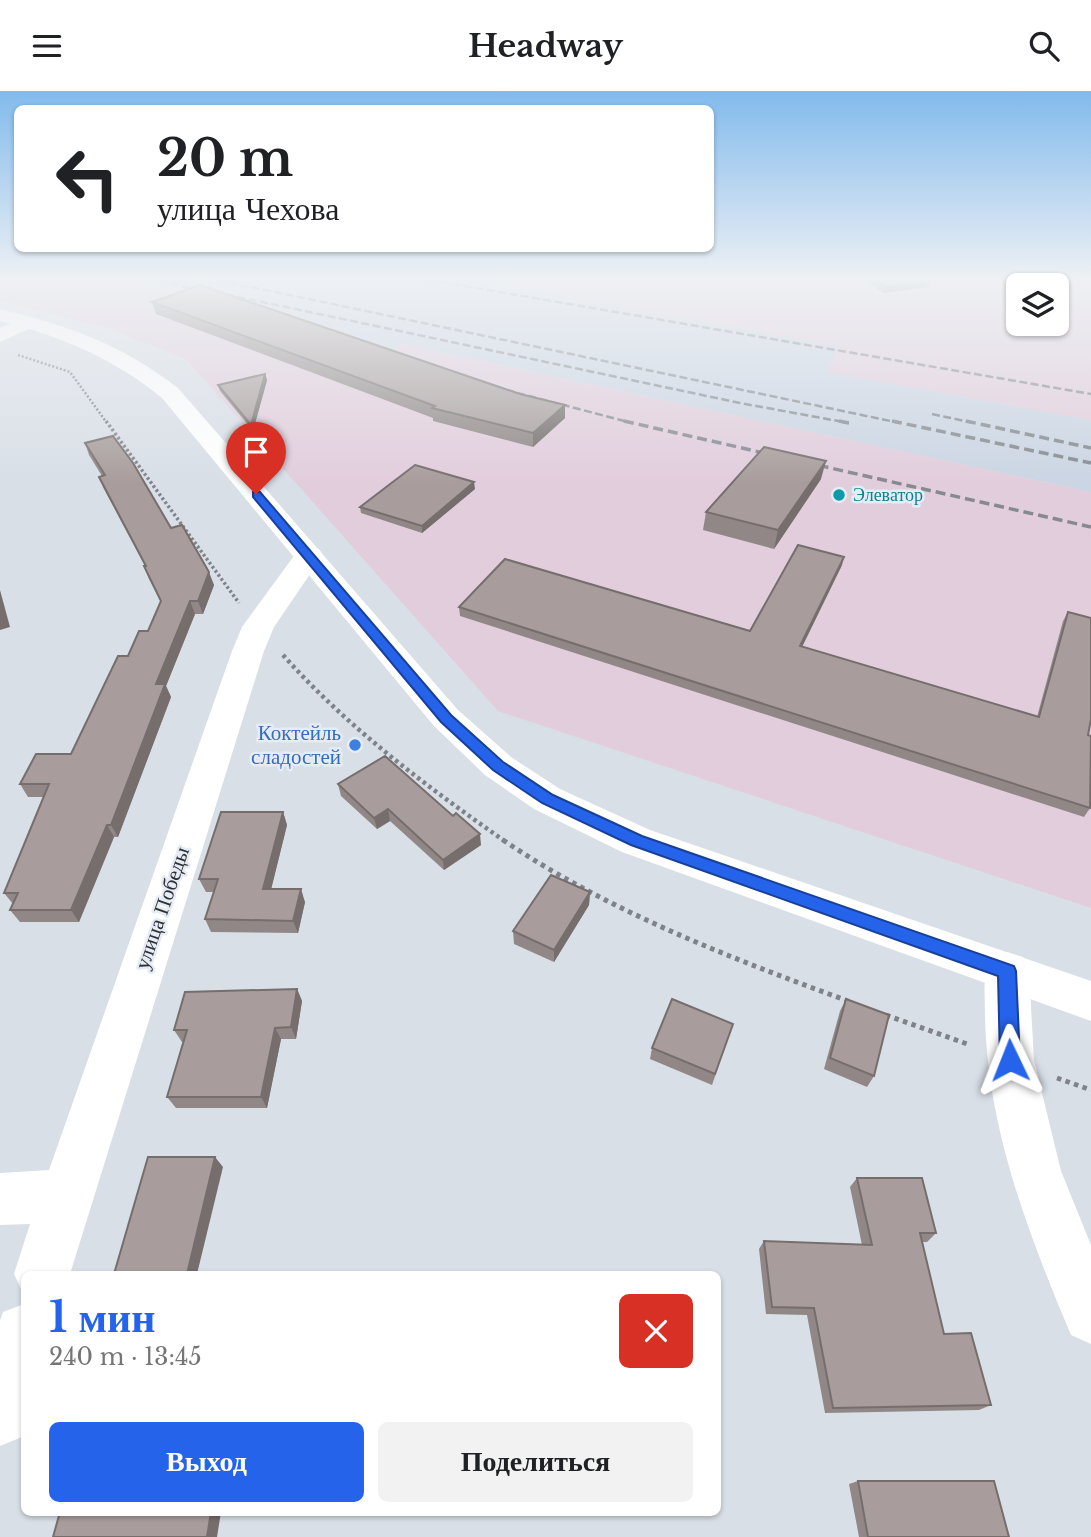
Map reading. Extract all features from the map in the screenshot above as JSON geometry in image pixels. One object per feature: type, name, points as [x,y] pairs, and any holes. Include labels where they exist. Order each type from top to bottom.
[{"type":"main road","points":[[104,347],[143,371],[170,393],[446,718],[498,766],[547,799],[636,841],[1091,1001]]},
{"type":"main road","name":"улица Победы","points":[[43,1271],[248,651],[258,627],[309,555]]},
{"type":"main road","points":[[1007,971],[1010,1060],[1035,1171],[1091,1315]]},
{"type":"main road","points":[[0,1199],[66,1195]]},
{"type":"main road","points":[[0,1415],[21,1343]]},
{"type":"shaded area","points":[[157,347],[381,347],[391,351],[397,347],[418,347],[1091,492],[1091,908],[498,711],[186,359]]},
{"type":"shaded area","points":[[379,347],[397,347],[391,351]]},
{"type":"shaded area","points":[[419,347],[838,347],[827,372],[1091,420],[1091,492]]},
{"type":"shaded area","points":[[837,347],[1091,347],[1091,420],[826,372]]},
{"type":"building","points":[[276,347],[383,347],[520,394],[565,405],[533,433],[432,408],[435,406]]},
{"type":"building","points":[[265,374],[251,425],[218,385]]},
{"type":"building","points":[[113,436],[133,463],[171,528],[182,525],[209,572],[198,601],[190,601],[156,684],[165,684],[111,825],[107,825],[71,910],[10,910],[18,893],[4,893],[49,784],[20,784],[36,754],[71,754],[118,656],[128,656],[139,631],[148,631],[161,601],[146,566],[99,477],[105,475],[85,443]]},
{"type":"building","points":[[764,447],[826,461],[778,530],[706,512]]},
{"type":"building","points":[[415,465],[474,482],[422,526],[360,507]]},
{"type":"building","points":[[798,545],[844,557],[800,646],[1039,717],[1068,612],[1091,618],[1091,719],[1088,735],[1091,736],[1090,808],[459,607],[505,559],[750,631]]},
{"type":"building","points":[[385,756],[453,816],[456,813],[480,834],[443,860],[388,809],[374,818],[338,784]]},
{"type":"building","points":[[221,812],[283,812],[263,889],[301,889],[293,921],[205,919],[218,879],[199,879]]},
{"type":"building","points":[[551,875],[590,892],[554,950],[513,931]]},
{"type":"building","points":[[297,989],[291,1027],[275,1028],[261,1097],[167,1097],[187,1030],[174,1030],[185,992]]},
{"type":"building","points":[[672,999],[733,1024],[715,1074],[652,1048]]},
{"type":"building","points":[[846,999],[889,1015],[874,1076],[830,1058]]},
{"type":"building","points":[[148,1157],[215,1157],[188,1271],[115,1271]]},
{"type":"building","points":[[857,1178],[922,1178],[936,1233],[920,1233],[944,1334],[971,1333],[991,1405],[833,1408],[814,1308],[772,1307],[764,1241],[872,1245]]},
{"type":"building","points":[[858,1481],[994,1481],[1009,1537],[868,1537]]},
{"type":"building","points":[[59,1516],[210,1516],[207,1537],[53,1537]]},
{"type":"railway","points":[[477,347],[740,403],[849,423],[839,421]]},
{"type":"railway","points":[[540,347],[900,423]]},
{"type":"railway","points":[[821,347],[1091,394]]},
{"type":"railway","points":[[495,387],[627,422]]},
{"type":"railway","points":[[932,414],[974,423]]},
{"type":"railway","points":[[892,421],[1091,463]]},
{"type":"railway","points":[[966,421],[1091,448]]},
{"type":"railway","points":[[627,422],[777,456]]},
{"type":"railway","points":[[627,422],[632,423]]},
{"type":"railway","points":[[804,462],[1091,527]]},
{"type":"place","name":"Элеватор","points":[[839,495]]},
{"type":"place","name":"Коктейль сладостей","points":[[355,745]]},
{"type":"route","points":[[256,494],[446,718],[498,766],[547,799],[636,841],[1007,971],[1010,1060]]}]
